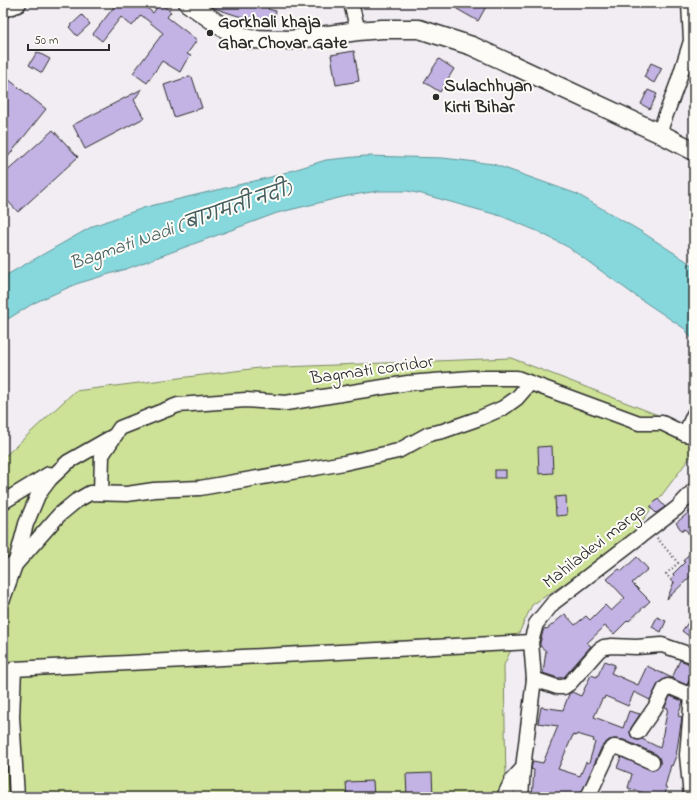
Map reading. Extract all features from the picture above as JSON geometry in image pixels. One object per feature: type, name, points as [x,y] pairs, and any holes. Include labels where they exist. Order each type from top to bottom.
[{"type":"main road","points":[[3,8],[17,3]]},
{"type":"main road","points":[[188,3],[224,28],[249,39],[290,40],[358,31],[382,29],[419,29],[472,46],[659,133],[694,151]]},
{"type":"street","points":[[351,3],[358,31]]},
{"type":"street","points":[[659,133],[691,41],[689,3]]},
{"type":"street","name":"Bagmati corridor","points":[[101,493],[102,455],[120,428],[178,404],[246,400],[286,403],[408,383],[472,378],[517,378],[639,423],[662,423],[690,435]]},
{"type":"street","points":[[9,566],[59,515],[76,501],[90,493],[127,494],[154,490],[200,488],[344,463],[398,451],[429,434],[472,421],[503,408],[517,398],[530,383]]},
{"type":"street","points":[[690,435],[693,416]]},
{"type":"street","points":[[3,502],[68,462],[116,435]]},
{"type":"street","points":[[3,599],[9,566],[38,495],[50,479],[68,462]]},
{"type":"street","name":"Mahiladevi marga","points":[[531,642],[536,624],[553,603],[677,508],[694,490]]},
{"type":"street","points":[[17,797],[12,717],[14,669],[531,642],[534,679],[522,768],[521,797]]},
{"type":"street","points":[[534,679],[557,687],[564,687],[570,683],[599,650],[612,646],[636,647],[662,645],[694,656]]},
{"type":"street","points":[[638,732],[656,706],[665,688],[668,686],[693,693],[687,755],[691,797]]},
{"type":"street","points":[[588,797],[610,750],[614,747],[621,748],[652,762]]},
{"type":"street","points":[[504,797],[512,780],[522,768]]},
{"type":"path","points":[[649,529],[678,563],[666,574],[674,583]]},
{"type":"green space","points":[[511,358],[694,429],[694,452],[625,544],[532,605],[504,665],[506,783],[500,797],[3,797],[3,458],[75,391],[259,368]]},
{"type":"water","name":"Bagmati Nadi (बागमती नदी)","points":[[365,156],[443,158],[493,164],[577,194],[642,232],[694,266],[694,342],[685,329],[568,247],[537,231],[501,216],[407,191],[378,191],[347,196],[277,213],[126,269],[76,284],[34,303],[3,322],[3,277],[93,226],[146,207],[271,177],[326,160]]},
{"type":"building","points":[[117,3],[141,3],[153,13],[160,3],[171,12],[167,17],[197,40],[187,54],[191,56],[186,61],[180,72],[162,61],[147,83],[133,73],[163,33],[141,15],[132,26],[121,17],[102,41],[93,34]]},
{"type":"building","points":[[206,3],[269,3],[268,9],[276,11],[274,22],[238,16],[214,8]]},
{"type":"building","points":[[461,3],[488,3],[478,21],[457,9]]},
{"type":"building","points":[[82,15],[90,24],[77,36],[69,27]]},
{"type":"building","points":[[354,51],[359,81],[336,85],[331,55]]},
{"type":"building","points":[[37,52],[50,59],[42,73],[29,65]]},
{"type":"building","points":[[439,59],[454,69],[440,92],[424,82]]},
{"type":"building","points":[[651,63],[662,68],[654,83],[644,77]]},
{"type":"building","points":[[3,75],[46,109],[3,163]]},
{"type":"building","points":[[192,77],[202,108],[174,117],[164,85]]},
{"type":"building","points":[[142,89],[134,100],[144,118],[85,149],[73,125]]},
{"type":"building","points":[[648,90],[657,94],[650,109],[641,104]]},
{"type":"building","points":[[53,130],[78,157],[18,212],[3,196],[3,175]]},
{"type":"building","points":[[552,446],[553,473],[539,474],[538,447]]},
{"type":"building","points":[[495,470],[506,470],[506,478],[495,478]]},
{"type":"building","points":[[566,496],[567,515],[556,516],[555,497]]},
{"type":"building","points":[[658,499],[665,507],[656,513],[650,507]]},
{"type":"building","points":[[694,508],[694,540],[685,529],[682,531],[676,523]]},
{"type":"building","points":[[694,548],[694,570],[693,569],[690,572],[692,575],[667,599],[674,582],[671,580],[674,576],[673,574],[685,562],[683,561]]},
{"type":"building","points":[[637,557],[648,569],[632,583],[650,601],[614,634],[605,626],[587,643],[591,646],[564,677],[558,678],[543,673],[546,651],[540,646],[540,643],[545,628],[547,629],[565,614],[575,625],[586,616],[590,620],[605,605],[611,611],[625,598],[607,579],[619,569],[622,571]]},
{"type":"building","points":[[694,614],[694,640],[682,631]]},
{"type":"building","points":[[657,617],[666,621],[661,632],[652,627]]},
{"type":"building","points":[[680,660],[694,666],[687,685],[671,678],[664,679],[658,684],[650,700],[634,692],[628,706],[605,696],[604,699],[602,699],[594,717],[623,728],[629,711],[640,714],[631,728],[631,736],[634,739],[642,739],[660,748],[668,708],[665,707],[670,696],[683,701],[678,716],[682,717],[676,756],[672,766],[671,765],[664,797],[657,797],[628,788],[632,774],[617,768],[621,757],[652,770],[657,769],[660,765],[659,757],[656,754],[624,740],[615,739],[609,740],[602,746],[580,797],[532,797],[534,770],[531,769],[533,761],[543,763],[558,726],[538,723],[541,707],[563,710],[569,694],[572,692],[581,696],[591,675],[597,677],[605,661],[615,665],[611,673],[638,685],[647,666],[672,678]],"holes":[[[577,734],[594,739],[593,741],[595,742],[589,763],[586,762],[580,776],[558,769],[573,735],[576,736]]]},
{"type":"building","points":[[432,773],[433,797],[407,797],[406,774]]},
{"type":"building","points":[[373,781],[374,797],[347,797],[346,782]]},
{"type":"place","name":"Gorkhali khaja Ghar Chovar Gate","points":[[210,33]]},
{"type":"place","name":"Sulachhyan Kirti Bihar","points":[[436,97]]}]
